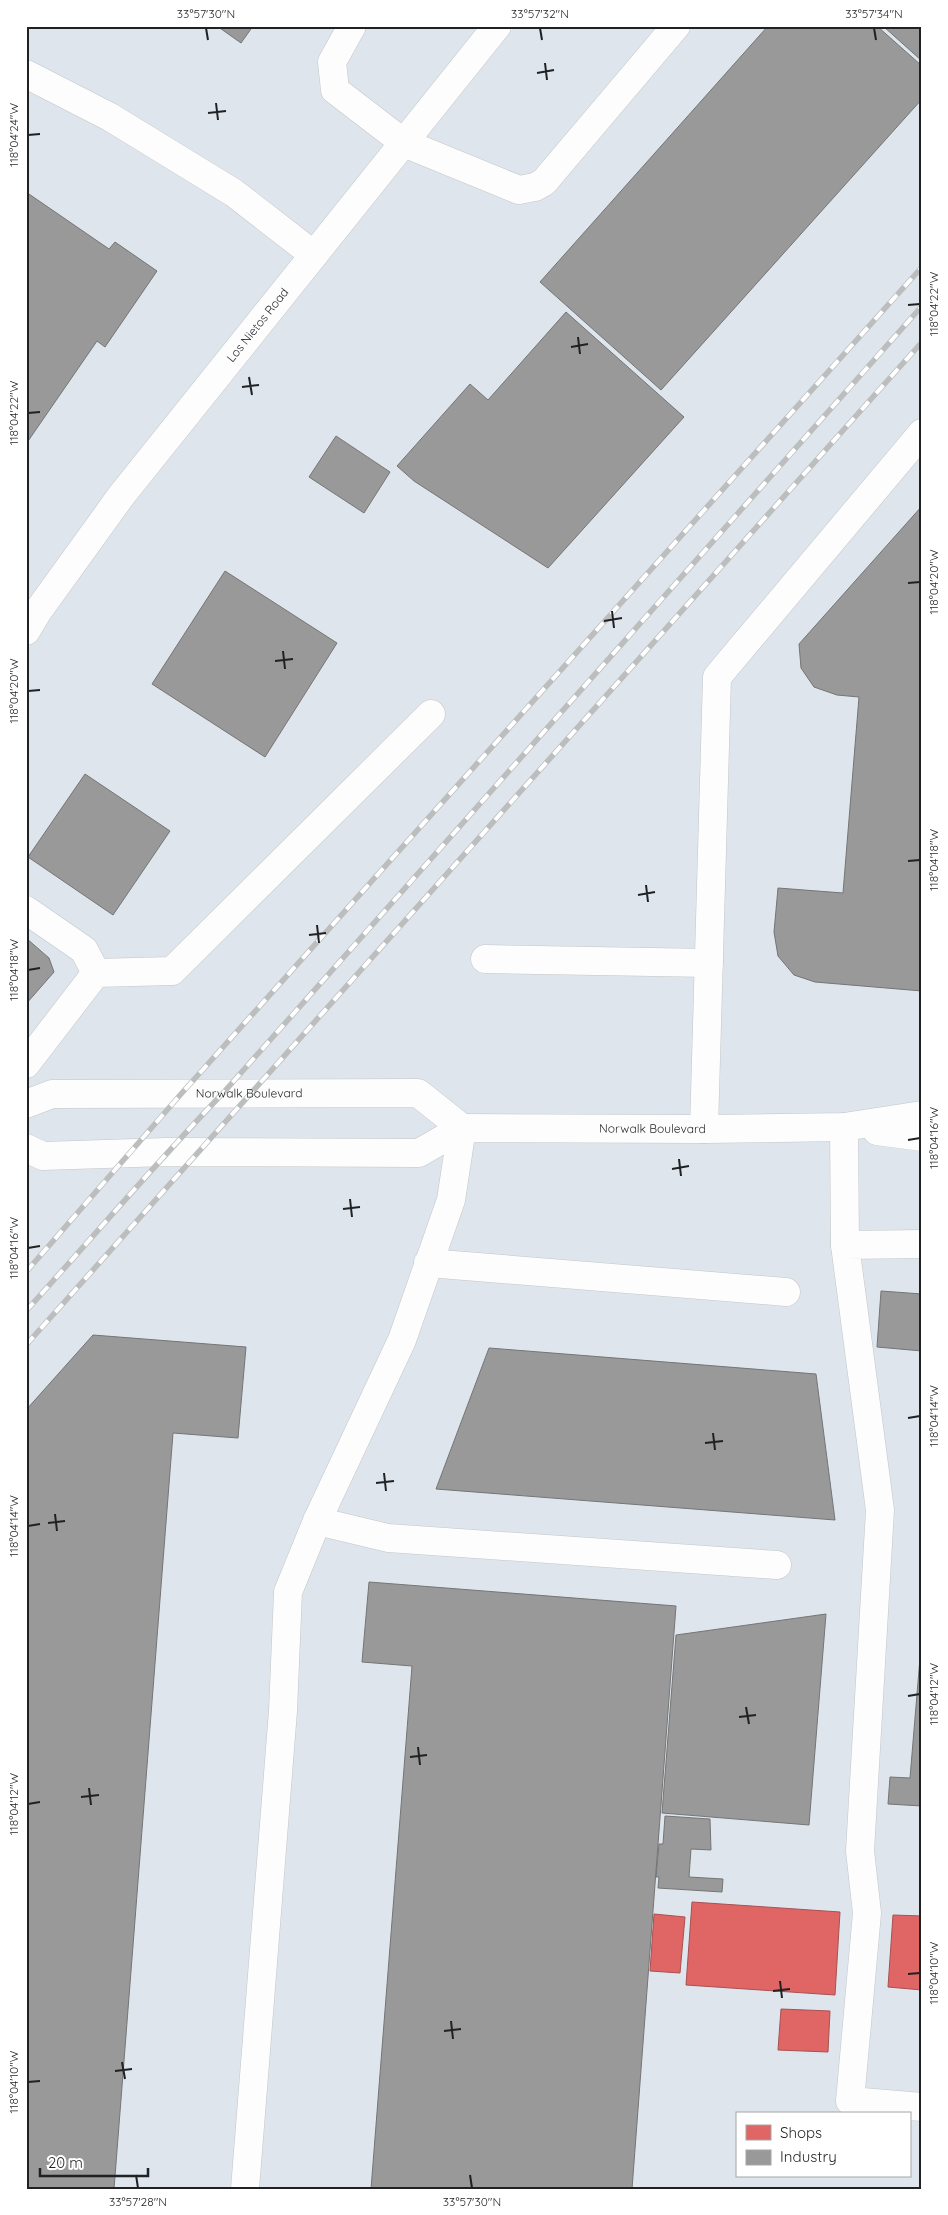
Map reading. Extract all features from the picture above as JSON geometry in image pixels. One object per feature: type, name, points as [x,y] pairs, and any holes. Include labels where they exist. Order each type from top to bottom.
[{"type":"main road","points":[[352,26],[332,62],[335,90],[404,142],[519,190],[535,187],[544,182],[676,26]]},
{"type":"main road","name":"Los Nietos Road","points":[[26,631],[38,611],[121,496],[497,26]]},
{"type":"main road","points":[[26,74],[110,117],[234,193],[314,255]]},
{"type":"main road","points":[[704,1129],[718,677],[922,433]]},
{"type":"main road","points":[[96,973],[172,971],[431,714]]},
{"type":"main road","points":[[26,910],[84,950],[96,973]]},
{"type":"main road","points":[[485,959],[709,963]]},
{"type":"main road","points":[[26,1064],[96,973]]},
{"type":"main road","name":"Norwalk Boulevard","points":[[26,1104],[52,1094],[418,1093],[462,1128],[704,1129],[844,1127],[922,1115]]},
{"type":"main road","points":[[844,1127],[846,1245],[880,1510],[860,1851],[867,1913],[850,2101],[922,2107]]},
{"type":"main road","name":"Norwalk Boulevard","points":[[844,1127],[922,1137]]},
{"type":"main road","points":[[26,1148],[43,1156],[166,1152],[419,1153],[462,1128]]},
{"type":"main road","points":[[245,2189],[283,1711],[288,1592],[317,1521],[402,1340],[450,1200],[462,1128]]},
{"type":"main road","points":[[846,1245],[922,1244]]},
{"type":"main road","points":[[428,1263],[786,1292]]},
{"type":"main road","points":[[317,1521],[388,1538],[777,1565]]},
{"type":"shaded area","points":[[26,26],[922,26],[922,2189],[26,2189]]},
{"type":"building: Shops","points":[[692,1902],[840,1912],[835,1995],[686,1985]]},
{"type":"building: Shops","points":[[654,1914],[685,1917],[680,1973],[650,1971]]},
{"type":"building: Shops","points":[[893,1915],[922,1916],[922,1990],[888,1987]]},
{"type":"building: Shops","points":[[781,2009],[830,2011],[828,2052],[778,2050]]},
{"type":"building: Industry","points":[[217,26],[253,26],[241,43]]},
{"type":"building: Industry","points":[[768,26],[877,26],[922,66],[922,99],[661,390],[540,282]]},
{"type":"building: Industry","points":[[883,26],[922,26],[922,61]]},
{"type":"building: Industry","points":[[26,192],[109,249],[115,242],[157,271],[105,347],[97,341],[26,444]]},
{"type":"building: Industry","points":[[566,312],[684,417],[548,568],[414,481],[397,466],[470,384],[488,400]]},
{"type":"building: Industry","points":[[336,436],[390,472],[364,513],[309,477]]},
{"type":"building: Industry","points":[[922,506],[922,991],[815,982],[794,975],[778,956],[774,932],[778,888],[843,893],[859,697],[837,695],[814,687],[801,668],[799,644]]},
{"type":"building: Industry","points":[[225,571],[337,643],[265,757],[152,684]]},
{"type":"building: Industry","points":[[85,774],[170,831],[113,915],[28,857]]},
{"type":"building: Industry","points":[[26,938],[49,958],[54,972],[26,1004]]},
{"type":"building: Industry","points":[[881,1291],[922,1294],[922,1351],[877,1347]]},
{"type":"building: Industry","points":[[93,1335],[246,1347],[238,1438],[173,1433],[114,2189],[26,2189],[26,1410]]},
{"type":"building: Industry","points":[[489,1348],[816,1374],[835,1520],[436,1489]]},
{"type":"building: Industry","points":[[369,1582],[676,1606],[632,2189],[371,2189],[412,1666],[362,1662]]},
{"type":"building: Industry","points":[[826,1614],[809,1825],[662,1813],[676,1635]]},
{"type":"building: Industry","points":[[922,1634],[922,1806],[888,1804],[890,1777],[910,1778]]},
{"type":"building: Industry","points":[[665,1816],[710,1819],[711,1850],[691,1849],[689,1877],[723,1879],[722,1892],[658,1888],[659,1877],[656,1877],[659,1844],[663,1844]]},
{"type":"railway","points":[[26,1272],[181,1094],[922,267]]},
{"type":"railway","points":[[26,1311],[224,1092],[922,306]]},
{"type":"railway","points":[[26,1345],[922,342]]}]
